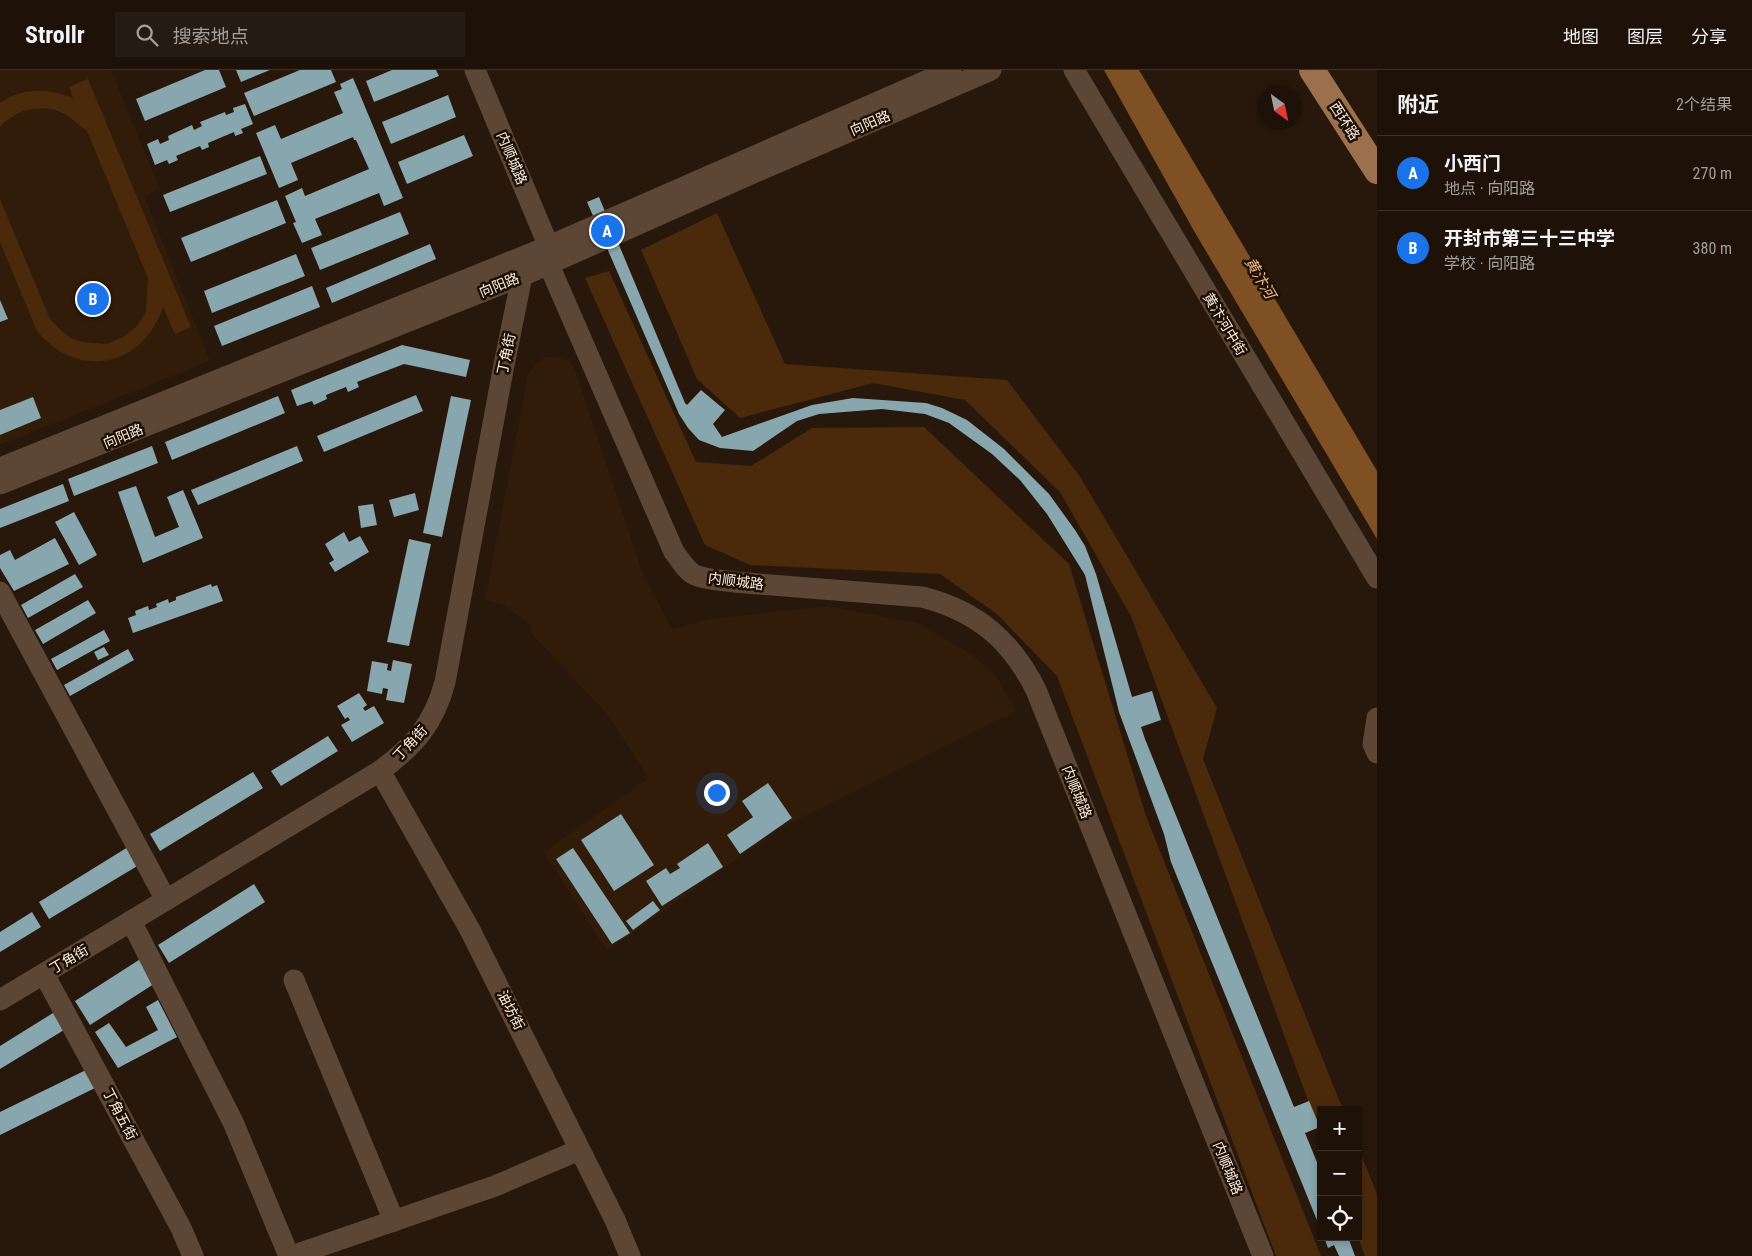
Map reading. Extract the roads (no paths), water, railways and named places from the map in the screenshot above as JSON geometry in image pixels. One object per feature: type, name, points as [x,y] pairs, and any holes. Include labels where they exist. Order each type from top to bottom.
[{"type":"main road","name":"西环路","points":[[1312,70],[1373,150]]},
{"type":"main road","name":"西环路","points":[[1330,70],[1373,150]]},
{"type":"street","name":"内顺城路","points":[[474,70],[674,552],[688,570],[694,575],[705,578],[734,582],[922,597],[943,602],[979,621],[1008,646],[1028,674],[1263,1256]]},
{"type":"street","name":"向阳路","points":[[0,484],[522,276],[550,253],[951,70]]},
{"type":"street","name":"向阳路","points":[[0,468],[751,174],[991,70]]},
{"type":"street","name":"黄汴河中街","points":[[1074,70],[1377,578]]},
{"type":"street","name":"丁角街","points":[[0,1000],[380,772],[396,760],[422,734],[440,699],[522,276]]},
{"type":"street","points":[[0,592],[166,900]]},
{"type":"street","points":[[1377,718],[1373,744],[1377,753]]},
{"type":"street","name":"油坊街","points":[[380,772],[470,930],[516,1018],[579,1150],[615,1220],[630,1256]]},
{"type":"street","points":[[131,921],[234,1122],[291,1256],[495,1186],[579,1150]]},
{"type":"street","name":"丁角五街","points":[[44,974],[181,1228],[193,1256]]},
{"type":"street","points":[[294,980],[394,1221]]},
{"type":"water","name":"黄汴河","points":[[1104,70],[1139,70],[1377,471],[1377,539],[1194,231]]},
{"type":"place","name":"小西门","points":[[607,231]]},
{"type":"place","name":"开封市第三十三中学","points":[[93,299]]}]
